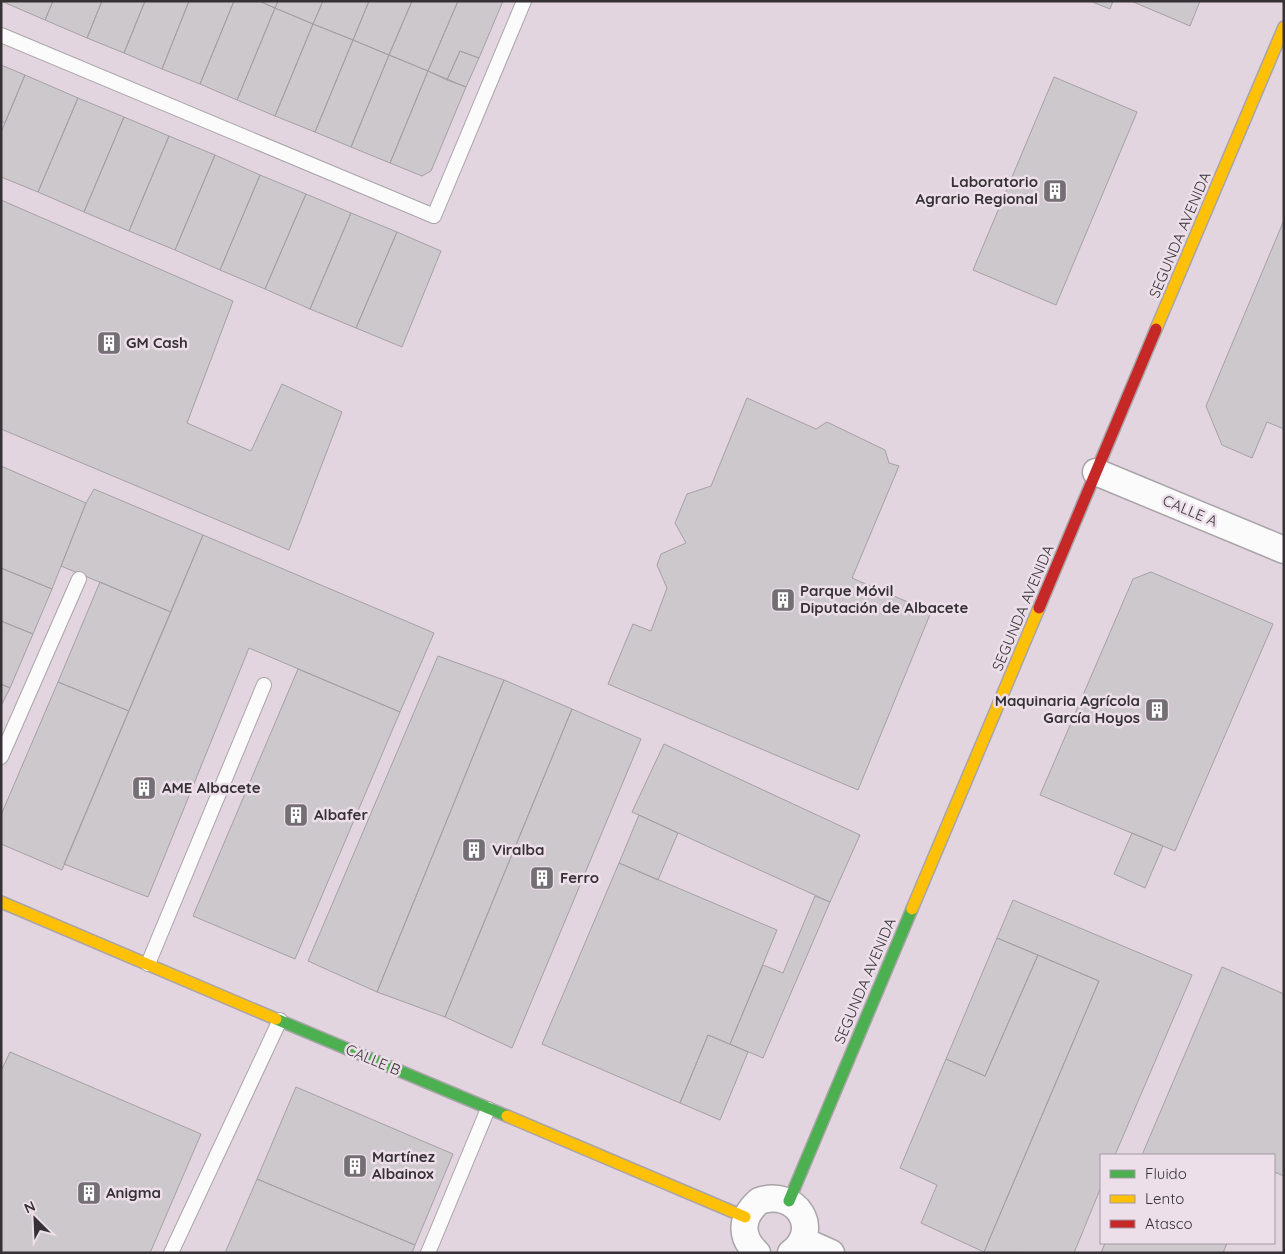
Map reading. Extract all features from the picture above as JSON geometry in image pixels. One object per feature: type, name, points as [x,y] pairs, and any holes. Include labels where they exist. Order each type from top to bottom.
[{"type":"street","name":"SEGUNDA AVENIDA","points":[[789,1201],[1284,27]]},
{"type":"street","name":"CALLE A","points":[[1096,472],[1284,550]]},
{"type":"street","name":"CALLE B","points":[[1,902],[746,1217]]},
{"type":"street","points":[[756,1253],[745,1237],[746,1217],[759,1201],[779,1198],[789,1201],[798,1208],[803,1218],[805,1229],[797,1246],[831,1253]]},
{"type":"lane","points":[[1,35],[434,216],[524,1]]},
{"type":"lane","points":[[1,757],[79,579]]},
{"type":"lane","points":[[148,964],[264,685]]},
{"type":"lane","points":[[172,1253],[280,1020]]},
{"type":"lane","points":[[428,1253],[488,1109]]},
{"type":"shaded area","points":[[1,1],[1284,1],[1284,1253],[1,1253]]},
{"type":"building","points":[[1,1],[53,1],[45,20]]},
{"type":"building","points":[[53,1],[102,1],[87,38],[45,20]]},
{"type":"building","points":[[102,1],[145,1],[124,53],[87,38]]},
{"type":"building","points":[[145,1],[189,1],[162,69],[124,53]]},
{"type":"building","points":[[189,1],[234,1],[200,84],[162,69]]},
{"type":"building","points":[[234,1],[259,1],[275,8],[237,100],[200,84]]},
{"type":"building","points":[[259,1],[278,1],[275,8]]},
{"type":"building","points":[[278,1],[323,1],[313,24],[275,8]]},
{"type":"building","points":[[323,1],[369,1],[353,40],[313,24]]},
{"type":"building","points":[[369,1],[412,1],[389,55],[353,40]]},
{"type":"building","points":[[412,1],[458,1],[428,71],[389,55]]},
{"type":"building","points":[[458,1],[503,1],[479,58],[460,51],[447,80],[428,71]]},
{"type":"building","points":[[1090,1],[1113,1],[1110,9]]},
{"type":"building","points":[[1131,1],[1200,1],[1190,26]]},
{"type":"building","points":[[275,8],[313,24],[275,116],[237,100]]},
{"type":"building","points":[[313,24],[353,40],[315,132],[275,116]]},
{"type":"building","points":[[353,40],[389,55],[351,147],[315,132]]},
{"type":"building","points":[[460,51],[479,58],[466,87],[447,80]]},
{"type":"building","points":[[389,55],[428,71],[390,163],[351,147]]},
{"type":"building","points":[[1,65],[25,75],[5,123],[1,121]]},
{"type":"building","points":[[428,71],[466,87],[431,171],[422,176],[390,163]]},
{"type":"building","points":[[25,75],[78,98],[38,192],[1,177],[1,132]]},
{"type":"building","name":"Laboratorio Agrario Regional","points":[[1054,77],[1137,112],[1056,305],[973,270]]},
{"type":"building","points":[[78,98],[124,117],[84,212],[38,192]]},
{"type":"building","points":[[124,117],[169,136],[129,231],[84,212]]},
{"type":"building","points":[[169,136],[215,155],[175,250],[129,231]]},
{"type":"building","points":[[215,155],[260,175],[220,270],[175,250]]},
{"type":"building","points":[[260,175],[306,194],[265,289],[220,270]]},
{"type":"building","points":[[306,194],[351,213],[310,309],[265,289]]},
{"type":"building","name":"GM Cash","points":[[1,200],[233,301],[187,423],[251,451],[282,384],[342,412],[289,550],[1,429]]},
{"type":"building","points":[[351,213],[397,232],[356,328],[310,309]]},
{"type":"building","points":[[1284,220],[1284,429],[1267,422],[1252,458],[1222,445],[1206,406]]},
{"type":"building","points":[[397,232],[441,251],[402,347],[356,328]]},
{"type":"building","name":"Parque Móvil Diputación de Albacete","points":[[747,398],[816,429],[827,422],[885,450],[889,463],[899,466],[852,578],[931,612],[858,790],[608,684],[633,624],[651,631],[667,588],[657,565],[661,554],[686,543],[675,523],[687,494],[711,486]]},
{"type":"building","points":[[1,466],[86,503],[52,589],[1,568]]},
{"type":"building","points":[[94,489],[203,535],[171,612],[61,566],[86,503]]},
{"type":"building","name":"AME Albacete","points":[[203,535],[434,633],[400,712],[249,648],[148,897],[64,864]]},
{"type":"building","points":[[1,568],[52,589],[33,634],[1,621]]},
{"type":"building","name":"Maquinaria Agrícola García Hoyos","points":[[1151,572],[1273,624],[1175,851],[1040,795],[1133,579]]},
{"type":"building","points":[[100,582],[171,612],[129,711],[58,682]]},
{"type":"building","points":[[1,621],[33,634],[10,688],[1,684]]},
{"type":"building","points":[[438,656],[504,680],[377,992],[308,961]]},
{"type":"building","name":"Albafer","points":[[298,669],[400,712],[295,959],[193,916]]},
{"type":"building","name":"Viralba","points":[[504,680],[572,709],[445,1017],[377,992]]},
{"type":"building","points":[[58,682],[129,711],[62,870],[1,844],[1,815]]},
{"type":"building","points":[[1,684],[10,688],[1,706]]},
{"type":"building","name":"Ferro","points":[[572,709],[641,739],[512,1048],[445,1017]]},
{"type":"building","points":[[664,744],[860,835],[830,902],[632,812]]},
{"type":"building","points":[[639,815],[678,833],[658,880],[619,863]]},
{"type":"building","points":[[1132,833],[1163,846],[1145,888],[1114,874]]},
{"type":"building","points":[[619,863],[777,930],[730,1044],[708,1035],[680,1103],[542,1044]]},
{"type":"building","points":[[815,896],[830,902],[763,1058],[730,1044],[763,965],[783,973]]},
{"type":"building","points":[[1013,900],[1192,975],[1115,1154],[1100,1154],[1100,1189],[1074,1253],[984,1252],[1099,981],[997,938]]},
{"type":"building","points":[[997,938],[1038,955],[985,1076],[946,1059]]},
{"type":"building","points":[[1038,955],[1099,981],[984,1252],[921,1223],[937,1185],[900,1168],[946,1059],[985,1076]]},
{"type":"building","points":[[1222,967],[1284,994],[1284,1176],[1275,1172],[1275,1154],[1142,1154]]},
{"type":"building","points":[[708,1035],[748,1052],[720,1120],[680,1103]]},
{"type":"building","name":"Anigma","points":[[10,1052],[201,1134],[150,1253],[1,1253],[1,1071]]},
{"type":"building","name":"Martínez Albainox","points":[[296,1087],[453,1154],[415,1245],[257,1179]]},
{"type":"building","points":[[257,1179],[415,1245],[412,1253],[225,1253]]},
{"type":"building","points":[[1105,1244],[1227,1244],[1223,1253],[1101,1253]]},
{"type":"traffic: fast","points":[[789,1201],[912,909]]},
{"type":"traffic: fast","points":[[276,1019],[507,1116]]},
{"type":"traffic: slow","points":[[1156,329],[1284,27]]},
{"type":"traffic: slow","points":[[912,909],[1039,608]]},
{"type":"traffic: slow","points":[[1,902],[276,1019]]},
{"type":"traffic: slow","points":[[507,1116],[745,1217]]},
{"type":"traffic: jam","points":[[1039,608],[1156,329]]},
{"type":"place","name":"Laboratorio Agrario Regional","points":[[1055,191]]},
{"type":"place","name":"GM Cash","points":[[109,343]]},
{"type":"place","name":"Parque Móvil Diputación de Albacete","points":[[783,600]]},
{"type":"place","name":"Maquinaria Agrícola García Hoyos","points":[[1157,710]]},
{"type":"place","name":"AME Albacete","points":[[144,788]]},
{"type":"place","name":"Albafer","points":[[296,815]]},
{"type":"place","name":"Viralba","points":[[474,850]]},
{"type":"place","name":"Ferro","points":[[542,878]]},
{"type":"place","name":"Martínez Albainox","points":[[355,1166]]},
{"type":"place","name":"Anigma","points":[[89,1193]]}]
